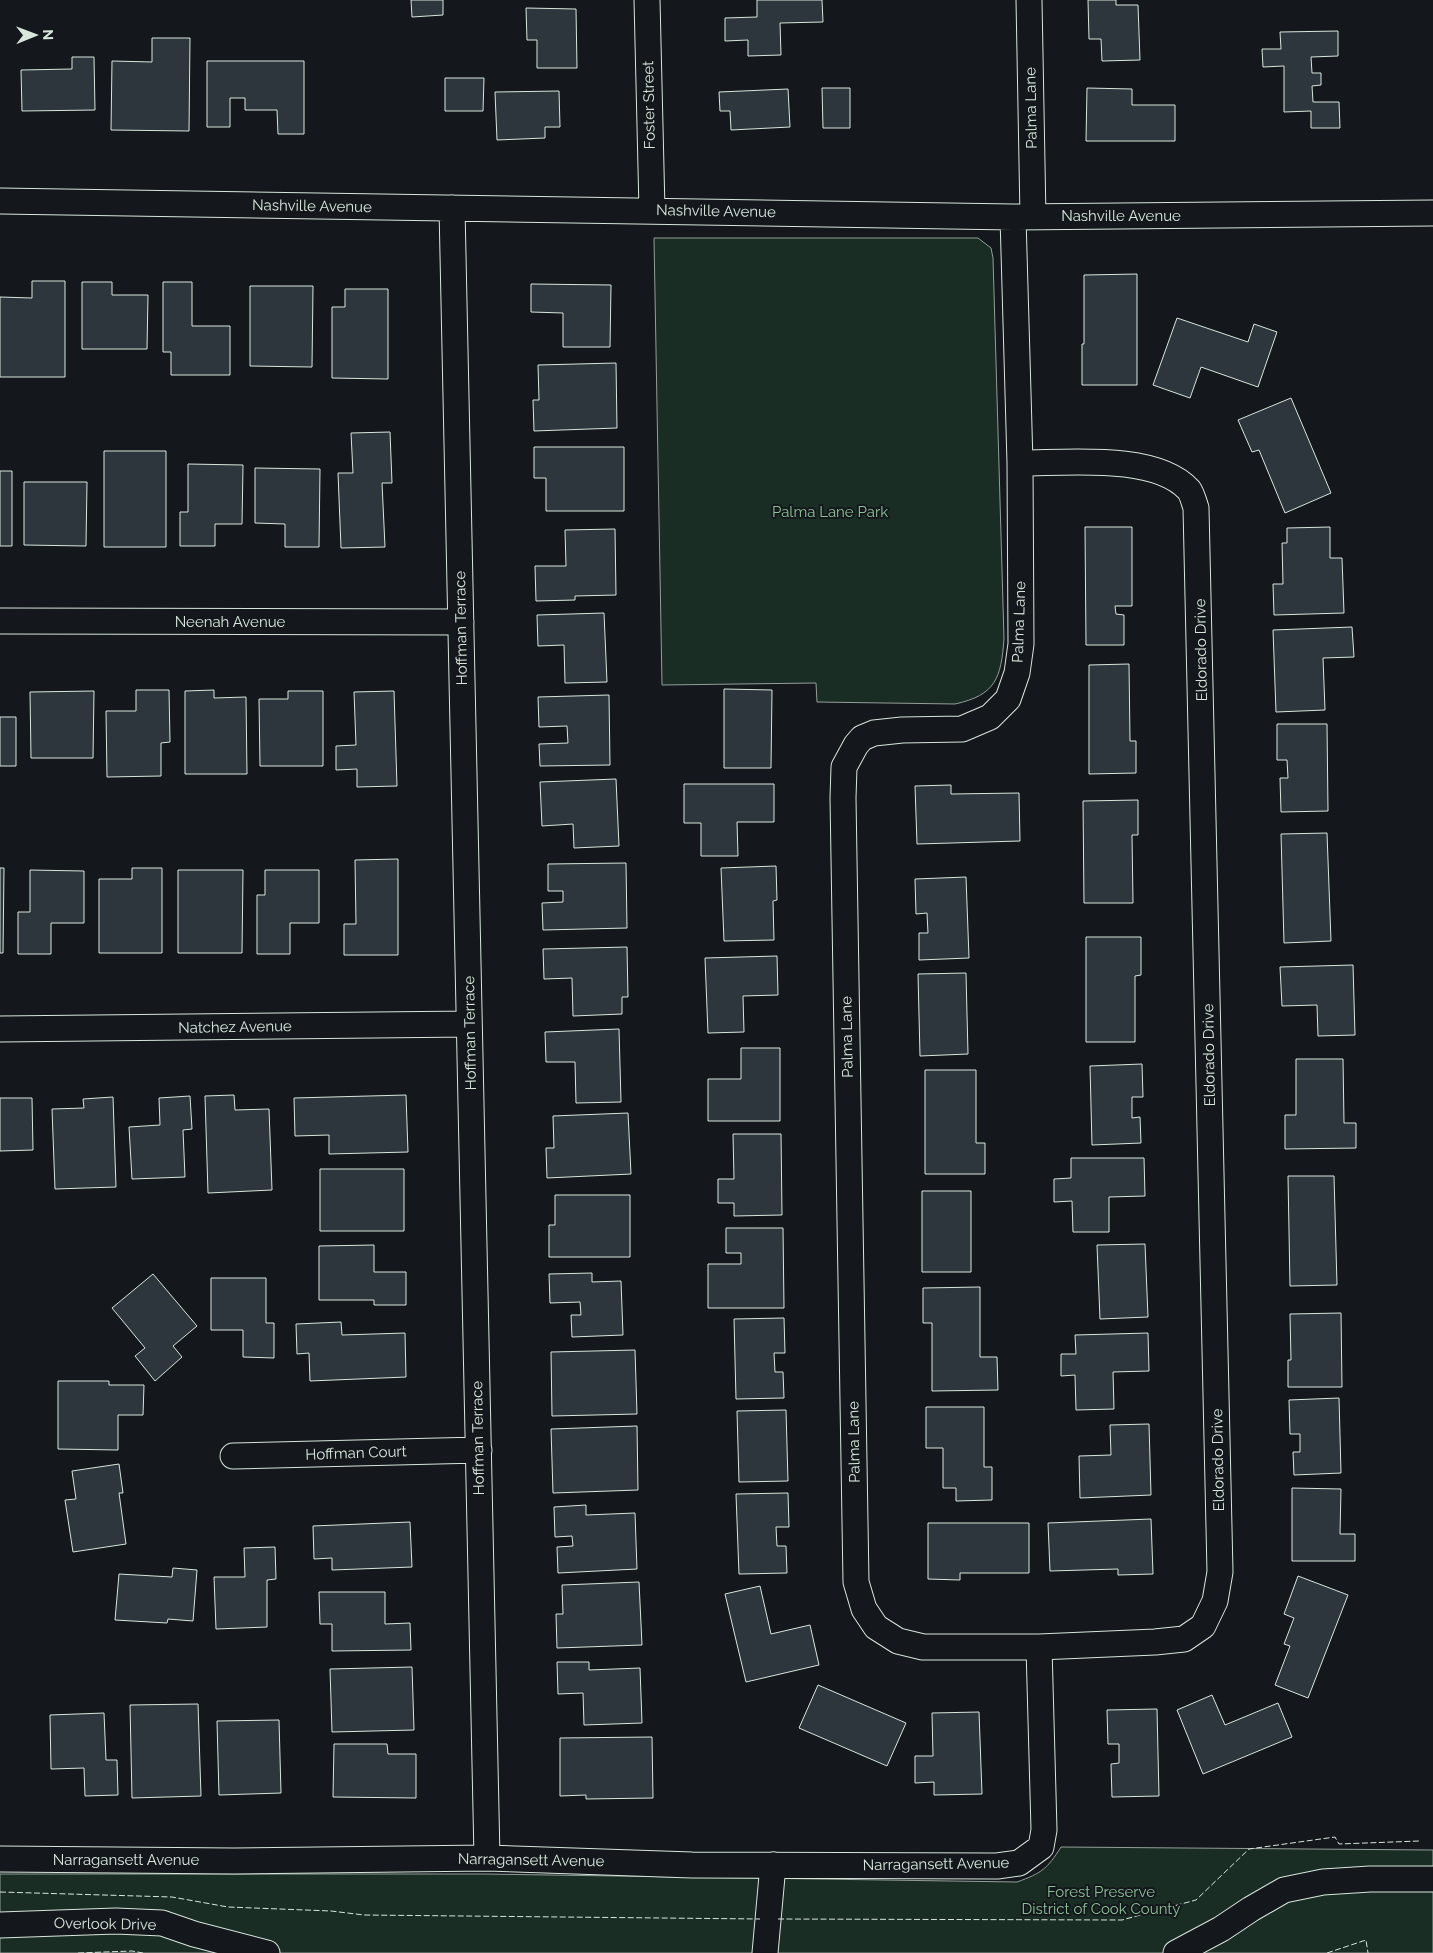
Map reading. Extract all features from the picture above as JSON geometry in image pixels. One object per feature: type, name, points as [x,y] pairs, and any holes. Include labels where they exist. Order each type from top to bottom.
[{"type":"street","name":"Foster Street","points":[[647,0],[652,210]]},
{"type":"street","name":"Palma Lane","points":[[1029,0],[1023,217],[1020,463],[1021,644],[1017,673],[1008,699],[990,716],[962,729],[902,730],[874,733],[862,738],[844,767],[843,808],[856,1582],[864,1609],[876,1627],[898,1641],[923,1647],[1039,1647]]},
{"type":"street","name":"Nashville Avenue","points":[[0,201],[1023,217],[1433,214]]},
{"type":"street","name":"Hoffman Terrace","points":[[452,208],[487,1858]]},
{"type":"street","name":"Eldorado Drive","points":[[1020,463],[1123,463],[1150,467],[1171,476],[1190,491],[1196,508],[1220,1572],[1215,1601],[1203,1626],[1184,1638],[1155,1642],[1039,1647]]},
{"type":"street","name":"Neenah Avenue","points":[[0,621],[461,622]]},
{"type":"street","name":"Natchez Avenue","points":[[0,1029],[469,1024]]},
{"type":"street","name":"Hoffman Court","points":[[233,1456],[479,1450]]},
{"type":"street","name":"Narragansett Avenue","points":[[0,1859],[234,1861],[487,1858],[692,1865],[997,1866],[1019,1863],[1041,1847],[1044,1830],[1039,1647]]},
{"type":"street","points":[[765,1953],[773,1865]]},
{"type":"street","points":[[1176,1953],[1221,1929],[1251,1908],[1284,1890],[1323,1882],[1370,1879],[1433,1880]]},
{"type":"street","name":"Overlook Drive","points":[[0,1925],[116,1920],[162,1924],[267,1953]]},
{"type":"green space","name":"Palma Lane Park","points":[[654,238],[978,238],[991,248],[993,258],[1004,639],[998,674],[994,683],[980,696],[955,704],[817,702],[816,683],[662,685]]},
{"type":"green space","name":"Forest Preserve District of Cook County","points":[[1061,1847],[1433,1850],[1433,1953],[0,1953],[0,1874],[483,1874],[1017,1882],[1043,1869]]},
{"type":"building","points":[[411,0],[443,0],[443,15],[412,17]]},
{"type":"building","points":[[757,0],[822,0],[823,22],[780,23],[781,55],[748,56],[748,40],[725,41],[725,18],[757,17]]},
{"type":"building","points":[[1088,0],[1116,0],[1116,5],[1138,5],[1140,60],[1102,61],[1101,39],[1089,39]]},
{"type":"building","points":[[526,8],[576,9],[577,68],[537,68],[537,40],[527,40]]},
{"type":"building","points":[[1338,31],[1338,56],[1311,57],[1312,73],[1321,73],[1321,85],[1312,86],[1313,102],[1339,102],[1340,128],[1311,128],[1311,111],[1284,112],[1284,66],[1263,67],[1262,49],[1281,49],[1280,32]]},
{"type":"building","points":[[152,38],[190,38],[189,131],[111,130],[112,61],[152,62]]},
{"type":"building","points":[[72,57],[94,57],[95,110],[22,111],[21,70],[72,69]]},
{"type":"building","points":[[207,61],[304,61],[304,134],[278,134],[277,110],[245,110],[245,98],[230,98],[230,127],[207,127]]},
{"type":"building","points":[[445,78],[484,78],[483,111],[445,111]]},
{"type":"building","points":[[822,88],[850,88],[850,128],[823,128]]},
{"type":"building","points":[[1087,88],[1132,89],[1132,105],[1175,105],[1175,141],[1086,141]]},
{"type":"building","points":[[788,89],[790,127],[731,130],[730,111],[720,111],[719,92]]},
{"type":"building","points":[[559,91],[560,127],[545,127],[545,138],[497,140],[495,92]]},
{"type":"building","points":[[1137,274],[1137,385],[1082,385],[1084,275]]},
{"type":"building","points":[[32,281],[65,281],[65,377],[0,377],[0,297],[32,298]]},
{"type":"building","points":[[82,282],[112,282],[112,295],[148,295],[147,349],[82,349]]},
{"type":"building","points":[[163,282],[192,282],[192,326],[230,326],[230,375],[171,375],[171,352],[163,352]]},
{"type":"building","points":[[531,284],[611,285],[610,347],[563,347],[563,313],[531,312]]},
{"type":"building","points":[[250,286],[313,286],[312,367],[250,366]]},
{"type":"building","points":[[345,289],[388,289],[388,379],[332,378],[332,307],[345,307]]},
{"type":"building","points":[[1177,318],[1248,342],[1254,324],[1277,332],[1258,387],[1201,367],[1190,398],[1153,385]]},
{"type":"building","points":[[616,363],[617,428],[534,431],[533,400],[539,400],[538,365]]},
{"type":"building","points":[[1291,398],[1331,493],[1285,513],[1259,450],[1252,452],[1238,420]]},
{"type":"building","points":[[390,432],[392,483],[382,483],[385,547],[341,548],[338,473],[353,473],[351,433]]},
{"type":"building","points":[[534,447],[624,447],[624,511],[546,511],[546,478],[534,478]]},
{"type":"building","points":[[104,451],[166,451],[166,547],[104,547]]},
{"type":"building","points":[[188,464],[243,465],[242,524],[215,524],[215,546],[180,546],[180,512],[188,512]]},
{"type":"building","points":[[255,468],[320,469],[319,547],[285,547],[285,524],[255,523]]},
{"type":"building","points":[[0,471],[12,471],[12,546],[0,546]]},
{"type":"building","points":[[24,482],[87,482],[86,546],[24,545]]},
{"type":"building","points":[[1085,527],[1132,527],[1132,606],[1115,606],[1116,614],[1124,615],[1124,645],[1086,645]]},
{"type":"building","points":[[1330,527],[1330,558],[1342,558],[1344,613],[1274,615],[1273,584],[1283,584],[1282,543],[1287,543],[1287,528]]},
{"type":"building","points":[[615,529],[616,595],[575,596],[575,600],[536,601],[535,566],[566,566],[565,530]]},
{"type":"building","points":[[604,613],[607,682],[565,683],[564,645],[538,646],[537,615]]},
{"type":"building","points":[[1352,627],[1354,657],[1323,658],[1325,710],[1276,712],[1273,630]]},
{"type":"building","points":[[1129,664],[1130,741],[1136,741],[1136,773],[1089,774],[1089,665]]},
{"type":"building","points":[[724,689],[772,690],[771,768],[724,768]]},
{"type":"building","points":[[136,690],[169,690],[170,742],[161,743],[161,776],[107,777],[106,711],[136,711]]},
{"type":"building","points":[[214,690],[214,698],[246,697],[247,774],[185,774],[185,691]]},
{"type":"building","points":[[94,691],[93,758],[31,758],[30,692]]},
{"type":"building","points":[[288,691],[323,691],[323,766],[260,766],[259,699],[288,699]]},
{"type":"building","points":[[394,691],[397,786],[357,787],[357,769],[336,770],[336,746],[356,745],[354,692]]},
{"type":"building","points":[[609,695],[610,765],[540,766],[539,744],[568,743],[567,726],[539,727],[538,697]]},
{"type":"building","points":[[0,717],[16,717],[16,766],[0,766]]},
{"type":"building","points":[[1277,724],[1327,724],[1328,811],[1281,812],[1280,778],[1288,778],[1287,760],[1277,760]]},
{"type":"building","points":[[616,779],[619,846],[574,848],[573,824],[542,826],[540,782]]},
{"type":"building","points":[[684,784],[774,784],[774,822],[737,822],[738,856],[701,856],[701,823],[684,823]]},
{"type":"building","points":[[951,785],[951,794],[1019,793],[1020,841],[917,844],[915,786]]},
{"type":"building","points":[[1138,800],[1138,835],[1132,835],[1133,903],[1084,903],[1083,801]]},
{"type":"building","points":[[1327,833],[1331,941],[1284,943],[1281,834]]},
{"type":"building","points":[[398,859],[398,955],[344,955],[344,924],[356,924],[355,860]]},
{"type":"building","points":[[626,863],[627,928],[543,930],[542,903],[563,902],[563,891],[548,891],[548,864]]},
{"type":"building","points":[[776,866],[777,900],[773,901],[774,940],[724,941],[721,868]]},
{"type":"building","points":[[0,868],[4,868],[3,953],[0,953]]},
{"type":"building","points":[[132,868],[162,868],[162,953],[99,953],[99,879],[132,879]]},
{"type":"building","points":[[30,870],[84,871],[84,923],[51,923],[51,954],[18,954],[18,912],[30,912]]},
{"type":"building","points":[[178,870],[243,870],[242,953],[178,953]]},
{"type":"building","points":[[265,870],[319,870],[319,923],[290,923],[290,954],[257,954],[257,895],[265,895]]},
{"type":"building","points":[[966,877],[969,958],[919,960],[919,933],[928,933],[927,913],[916,914],[915,879]]},
{"type":"building","points":[[1086,937],[1141,937],[1141,975],[1135,976],[1135,1042],[1086,1042]]},
{"type":"building","points":[[627,947],[628,997],[622,997],[622,1014],[573,1016],[572,978],[544,979],[543,949]]},
{"type":"building","points":[[777,956],[778,995],[743,996],[744,1032],[708,1033],[705,958]]},
{"type":"building","points":[[1353,965],[1355,1035],[1318,1036],[1317,1005],[1282,1006],[1280,967]]},
{"type":"building","points":[[966,973],[968,1054],[920,1056],[918,974]]},
{"type":"building","points":[[619,1029],[621,1102],[576,1103],[575,1062],[546,1062],[545,1032]]},
{"type":"building","points":[[741,1048],[780,1048],[780,1121],[708,1121],[708,1079],[741,1079]]},
{"type":"building","points":[[1296,1059],[1343,1059],[1344,1123],[1356,1123],[1356,1148],[1285,1149],[1285,1115],[1296,1115]]},
{"type":"building","points":[[1142,1064],[1143,1097],[1132,1097],[1132,1118],[1140,1117],[1141,1143],[1092,1145],[1090,1066]]},
{"type":"building","points":[[925,1070],[976,1070],[976,1143],[985,1143],[985,1174],[925,1174]]},
{"type":"building","points":[[234,1095],[235,1110],[269,1109],[272,1190],[208,1193],[205,1096]]},
{"type":"building","points":[[406,1095],[408,1152],[329,1154],[329,1135],[295,1136],[294,1098]]},
{"type":"building","points":[[190,1096],[192,1129],[183,1130],[185,1177],[132,1179],[129,1127],[160,1125],[159,1098]]},
{"type":"building","points":[[113,1097],[116,1187],[55,1189],[52,1109],[84,1108],[83,1099]]},
{"type":"building","points":[[0,1098],[32,1098],[33,1150],[0,1151]]},
{"type":"building","points":[[628,1113],[631,1174],[547,1178],[546,1148],[554,1148],[553,1116]]},
{"type":"building","points":[[733,1134],[781,1134],[782,1215],[734,1216],[734,1203],[718,1203],[718,1179],[734,1179]]},
{"type":"building","points":[[1071,1158],[1144,1158],[1145,1196],[1109,1197],[1109,1232],[1073,1232],[1072,1201],[1054,1202],[1054,1179],[1071,1178]]},
{"type":"building","points":[[320,1169],[404,1169],[404,1231],[320,1231]]},
{"type":"building","points":[[1288,1176],[1334,1176],[1337,1285],[1290,1286]]},
{"type":"building","points":[[922,1191],[971,1191],[971,1272],[922,1272]]},
{"type":"building","points":[[555,1195],[630,1195],[630,1257],[549,1257],[549,1225],[555,1225]]},
{"type":"building","points":[[726,1228],[783,1228],[784,1308],[708,1308],[708,1264],[741,1264],[741,1253],[726,1253]]},
{"type":"building","points":[[1145,1244],[1148,1317],[1100,1319],[1097,1245]]},
{"type":"building","points":[[374,1245],[374,1272],[406,1272],[406,1305],[374,1305],[374,1300],[319,1300],[319,1246]]},
{"type":"building","points":[[592,1273],[592,1282],[621,1281],[623,1335],[572,1337],[571,1315],[581,1315],[580,1302],[550,1303],[549,1274]]},
{"type":"building","points":[[153,1274],[197,1326],[173,1346],[182,1357],[155,1381],[135,1356],[145,1348],[112,1308]]},
{"type":"building","points":[[211,1278],[266,1278],[266,1323],[274,1323],[274,1358],[243,1357],[243,1330],[211,1330]]},
{"type":"building","points":[[980,1287],[980,1357],[997,1357],[998,1390],[932,1391],[932,1323],[923,1323],[923,1288]]},
{"type":"building","points":[[1341,1313],[1342,1387],[1288,1387],[1288,1360],[1291,1360],[1290,1314]]},
{"type":"building","points":[[784,1318],[785,1353],[774,1353],[775,1372],[783,1372],[784,1398],[736,1399],[734,1319]]},
{"type":"building","points":[[341,1322],[342,1335],[405,1333],[406,1377],[310,1381],[309,1353],[297,1354],[296,1324]]},
{"type":"building","points":[[1148,1333],[1149,1371],[1113,1372],[1114,1409],[1076,1410],[1075,1375],[1061,1376],[1061,1354],[1076,1354],[1075,1335]]},
{"type":"building","points":[[635,1350],[637,1414],[552,1416],[551,1352]]},
{"type":"building","points":[[58,1381],[109,1381],[109,1385],[144,1385],[143,1415],[118,1415],[118,1450],[58,1449]]},
{"type":"building","points":[[1339,1398],[1341,1473],[1294,1475],[1293,1452],[1300,1452],[1300,1434],[1290,1434],[1289,1400]]},
{"type":"building","points":[[926,1407],[984,1407],[984,1467],[992,1467],[992,1500],[956,1501],[956,1488],[943,1488],[943,1448],[926,1448]]},
{"type":"building","points":[[786,1410],[788,1481],[739,1482],[737,1411]]},
{"type":"building","points":[[1149,1424],[1151,1495],[1080,1498],[1079,1456],[1111,1455],[1110,1425]]},
{"type":"building","points":[[637,1426],[638,1490],[553,1493],[551,1429]]},
{"type":"building","points":[[119,1464],[123,1493],[119,1493],[126,1544],[73,1552],[65,1500],[76,1499],[72,1471]]},
{"type":"building","points":[[1292,1488],[1341,1489],[1340,1534],[1355,1534],[1355,1561],[1292,1561]]},
{"type":"building","points":[[788,1493],[789,1527],[776,1527],[777,1546],[786,1546],[787,1573],[739,1574],[736,1494]]},
{"type":"building","points":[[586,1505],[586,1515],[635,1513],[637,1569],[558,1573],[557,1547],[573,1546],[572,1536],[555,1537],[554,1507]]},
{"type":"building","points":[[1151,1519],[1153,1574],[1118,1575],[1118,1569],[1050,1571],[1048,1523]]},
{"type":"building","points":[[410,1522],[412,1567],[332,1570],[332,1558],[314,1559],[313,1526]]},
{"type":"building","points":[[928,1523],[1029,1523],[1029,1573],[960,1573],[960,1580],[928,1579]]},
{"type":"building","points":[[275,1547],[276,1579],[267,1580],[267,1627],[216,1629],[214,1577],[245,1577],[244,1548]]},
{"type":"building","points":[[173,1568],[197,1570],[193,1621],[168,1619],[167,1623],[115,1620],[119,1574],[172,1577]]},
{"type":"building","points":[[1298,1576],[1348,1595],[1308,1698],[1275,1685],[1290,1646],[1284,1644],[1294,1618],[1284,1614]]},
{"type":"building","points":[[639,1582],[642,1645],[557,1648],[556,1614],[563,1614],[562,1585]]},
{"type":"building","points":[[760,1586],[771,1634],[810,1625],[819,1665],[746,1682],[725,1594]]},
{"type":"building","points":[[319,1592],[385,1592],[385,1624],[410,1623],[411,1650],[332,1651],[332,1624],[320,1624]]},
{"type":"building","points":[[557,1662],[589,1662],[589,1670],[640,1668],[642,1723],[584,1725],[583,1693],[558,1694]]},
{"type":"building","points":[[412,1667],[414,1730],[332,1732],[330,1669]]},
{"type":"building","points":[[818,1685],[906,1723],[887,1766],[799,1728]]},
{"type":"building","points":[[1212,1695],[1225,1725],[1278,1703],[1292,1737],[1203,1774],[1177,1710]]},
{"type":"building","points":[[198,1704],[201,1796],[132,1798],[130,1705]]},
{"type":"building","points":[[1157,1709],[1159,1796],[1112,1797],[1111,1764],[1119,1763],[1119,1744],[1108,1744],[1107,1710]]},
{"type":"building","points":[[979,1712],[982,1794],[934,1795],[934,1782],[915,1783],[915,1756],[933,1756],[932,1713]]},
{"type":"building","points":[[104,1713],[106,1760],[117,1760],[118,1795],[85,1796],[84,1768],[51,1769],[50,1715]]},
{"type":"building","points":[[279,1720],[281,1793],[219,1795],[217,1721]]},
{"type":"building","points":[[652,1737],[653,1798],[586,1799],[586,1795],[560,1796],[560,1738]]},
{"type":"building","points":[[334,1744],[387,1744],[388,1754],[416,1754],[416,1798],[333,1797]]},
{"type":"fence","points":[[778,1919],[1122,1920],[1196,1900],[1249,1849],[1335,1837],[1339,1844],[1419,1841]]},
{"type":"fence","points":[[0,1892],[172,1897],[228,1907],[331,1911],[364,1915],[760,1919]]},
{"type":"fence","points":[[1327,1953],[1366,1940],[1368,1953]]},
{"type":"fence","points":[[78,1953],[132,1951],[143,1953]]}]
